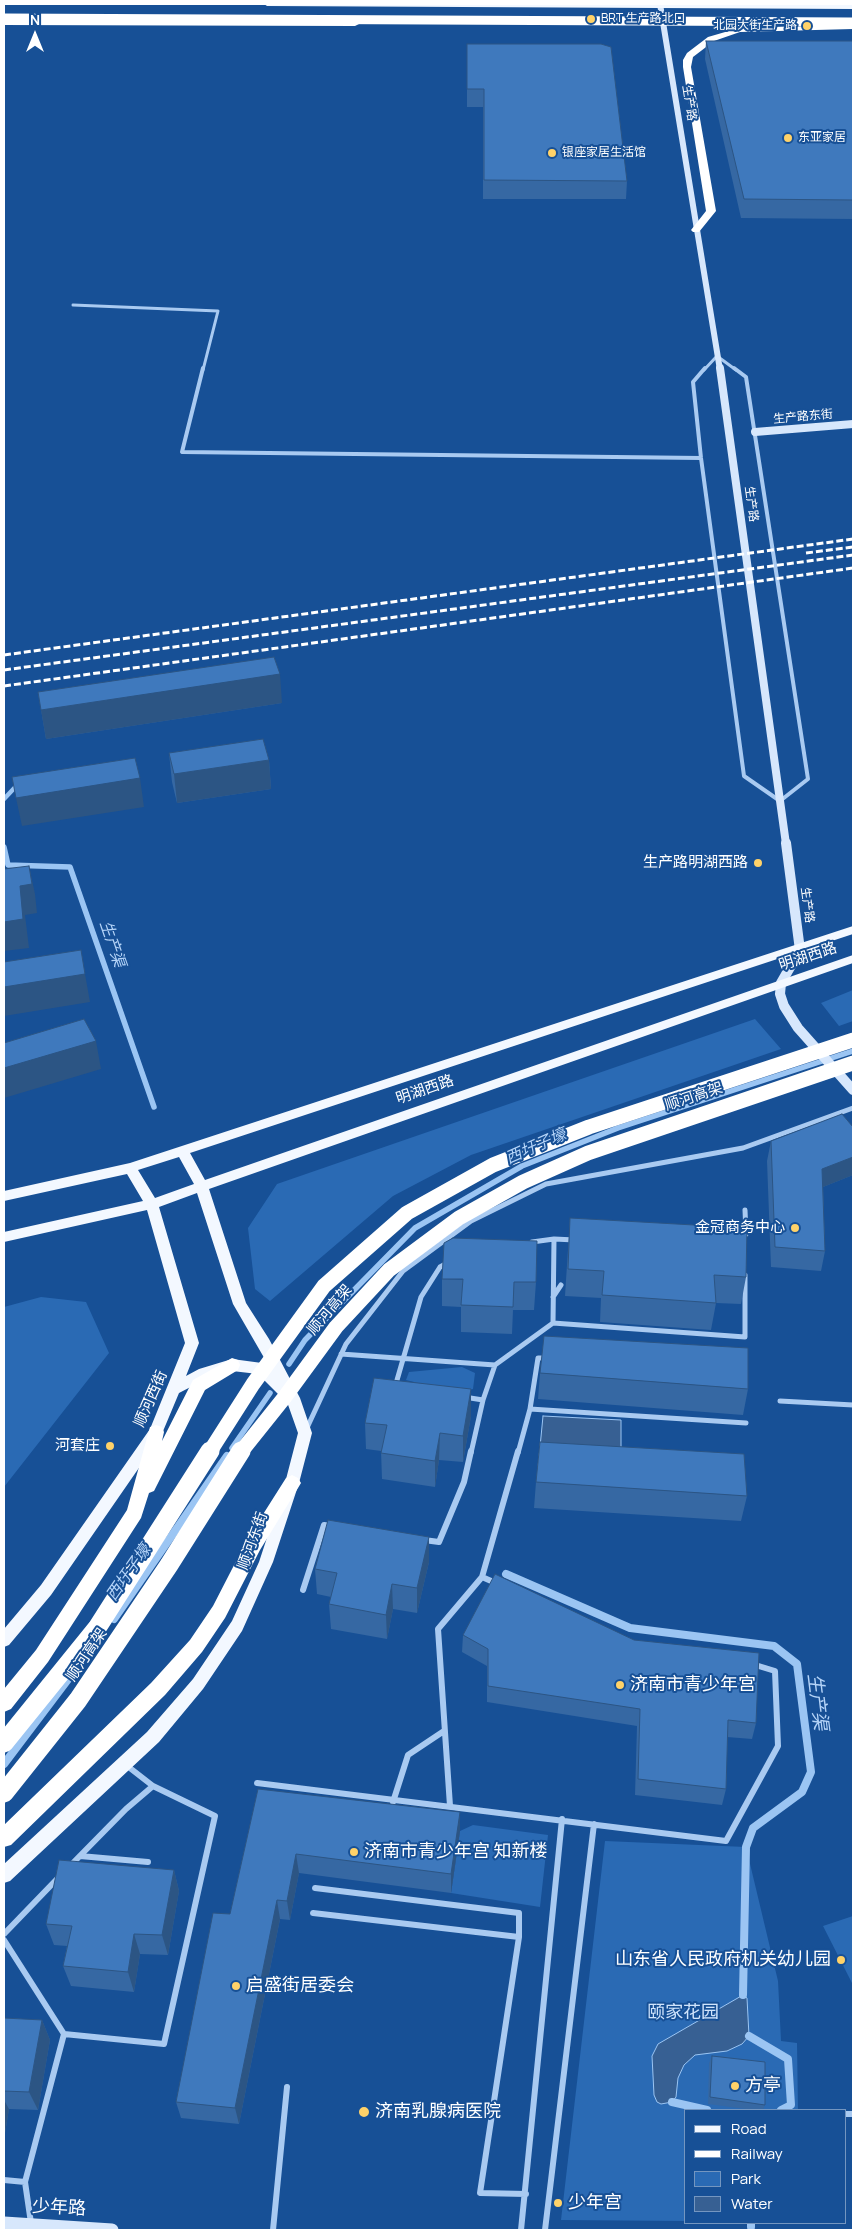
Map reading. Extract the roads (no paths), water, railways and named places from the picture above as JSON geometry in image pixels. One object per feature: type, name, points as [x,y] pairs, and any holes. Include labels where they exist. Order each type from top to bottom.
[{"type":"highway","points":[[4,9],[162,9]]},
{"type":"highway","points":[[258,10],[853,12]]},
{"type":"highway","points":[[4,20],[288,25],[383,23]]},
{"type":"highway","points":[[4,20],[853,24]]},
{"type":"highway","points":[[696,230],[711,211],[687,67],[687,60],[690,54],[711,38],[739,30],[853,24]]},
{"type":"highway","name":"顺河高架","points":[[4,1742],[97,1628],[253,1384],[324,1286],[407,1213],[493,1165],[589,1127],[853,1040]]},
{"type":"highway","name":"顺河高架","points":[[4,1793],[78,1700],[169,1564],[236,1457],[284,1398],[336,1327],[389,1270],[459,1218],[523,1182],[588,1153],[853,1063]]},
{"type":"highway","points":[[4,1703],[42,1656],[116,1544],[135,1513],[199,1385],[232,1365]]},
{"type":"highway","points":[[135,1513],[156,1432]]},
{"type":"highway","points":[[4,1838],[158,1689],[196,1646],[219,1612],[254,1544],[292,1484]]},
{"type":"main road","points":[[267,4],[853,7]]},
{"type":"main road","name":"生产路","points":[[660,5],[717,356],[800,950]]},
{"type":"main road","points":[[383,23],[853,24]]},
{"type":"main road","name":"生产路东街","points":[[755,432],[853,424]]},
{"type":"main road","name":"明湖西路","points":[[4,1196],[130,1168],[800,950],[853,930]]},
{"type":"main road","points":[[800,950],[781,983],[780,994],[784,1006],[798,1028],[850,1086]]},
{"type":"main road","name":"明湖西路","points":[[4,1237],[152,1204],[201,1185],[781,983],[853,960]]},
{"type":"main road","points":[[182,1150],[201,1185],[240,1304],[264,1343],[295,1402],[305,1433]]},
{"type":"main road","name":"顺河西街","points":[[4,1640],[46,1590],[156,1432],[192,1343],[152,1204],[130,1168]]},
{"type":"main road","points":[[173,1389],[204,1373],[232,1365],[262,1369],[295,1402]]},
{"type":"main road","name":"顺河东街","points":[[4,1875],[153,1737],[198,1684],[237,1626],[266,1562],[292,1484],[305,1433]]},
{"type":"main road","name":"少年路","points":[[4,2223],[31,2228],[112,2230]]},
{"type":"street","points":[[73,305],[218,311],[182,452],[701,458]]},
{"type":"street","points":[[717,356],[746,377],[755,432],[808,779],[780,801],[744,776],[701,458],[693,382],[717,356]]},
{"type":"street","points":[[305,1433],[346,1344],[403,1271],[471,1221],[541,1186],[600,1173],[743,1148],[853,1108]]},
{"type":"street","points":[[746,1210],[746,1245]]},
{"type":"street","points":[[526,1243],[554,1239],[583,1240]]},
{"type":"street","points":[[553,1323],[554,1239]]},
{"type":"street","points":[[405,1389],[395,1388],[421,1297],[440,1267],[453,1260]]},
{"type":"street","points":[[420,1539],[439,1542],[464,1482],[483,1400],[495,1365],[553,1323],[745,1336],[746,1263]]},
{"type":"street","points":[[553,1297],[561,1285]]},
{"type":"street","points":[[341,1354],[405,1357],[495,1365]]},
{"type":"street","points":[[450,1806],[438,1628],[482,1576],[530,1409],[538,1358],[558,1359]]},
{"type":"street","points":[[454,1396],[483,1400]]},
{"type":"street","points":[[780,1401],[853,1405]]},
{"type":"street","points":[[530,1409],[746,1424]]},
{"type":"street","points":[[303,1590],[324,1525],[343,1528]]},
{"type":"street","points":[[482,1576],[509,1588]]},
{"type":"street","points":[[258,1784],[393,1802],[450,1806],[726,1840],[778,1746],[775,1671],[740,1660]]},
{"type":"street","points":[[393,1802],[408,1754],[444,1731]]},
{"type":"street","points":[[64,2034],[164,2044],[215,1816],[153,1786],[125,1764]]},
{"type":"street","points":[[4,1934],[126,1809],[153,1786]]},
{"type":"street","points":[[522,2230],[562,1819]]},
{"type":"street","points":[[545,2230],[594,1824]]},
{"type":"street","points":[[80,1856],[148,1862]]},
{"type":"street","points":[[315,1888],[519,1914],[519,1937],[480,2192],[526,2194]]},
{"type":"street","points":[[313,1914],[519,1937]]},
{"type":"street","points":[[4,1940],[64,2034],[25,2182],[31,2228]]},
{"type":"street","points":[[273,2230],[287,2088]]},
{"type":"street","points":[[4,2180],[25,2182]]},
{"type":"water","points":[[543,1416],[621,1420],[621,1473],[538,1468]]},
{"type":"water","points":[[743,1995],[747,1998],[749,2036],[742,2044],[727,2051],[695,2055],[684,2065],[678,2078],[676,2097],[672,2102],[661,2104],[657,2102],[654,2095],[652,2056],[658,2044]]},
{"type":"waterway","name":"生产渠","points":[[4,799],[20,782]]},
{"type":"waterway","name":"生产渠","points":[[4,847],[8,865],[70,867],[154,1107]]},
{"type":"waterway","name":"西圩子壕","points":[[289,1364],[305,1340],[415,1228],[522,1166],[618,1128],[853,1051]]},
{"type":"waterway","name":"西圩子壕","points":[[232,1448],[270,1393]]},
{"type":"waterway","name":"西圩子壕","points":[[114,1619],[227,1456]]},
{"type":"waterway","name":"生产渠","points":[[506,1574],[630,1628],[774,1646],[797,1664],[811,1772],[802,1792],[753,1828],[746,1847],[743,1995]]},
{"type":"waterway","name":"西圩子壕","points":[[4,1764],[72,1674]]},
{"type":"waterway","points":[[749,2036],[788,2059],[791,2105],[783,2109]]},
{"type":"waterway","points":[[672,2102],[703,2109]]},
{"type":"railway","points":[[4,655],[853,539]]},
{"type":"railway","points":[[806,553],[853,547]]},
{"type":"railway","points":[[4,670],[853,555]]},
{"type":"railway","points":[[4,686],[853,568]]},
{"type":"place","name":"BRT 生产路北口","points":[[591,19]]},
{"type":"place","name":"北园大街生产路","points":[[807,26]]},
{"type":"place","name":"东亚家居","points":[[788,138]]},
{"type":"place","name":"银座家居生活馆","points":[[552,153]]},
{"type":"place","name":"生产路明湖西路","points":[[758,863]]},
{"type":"place","name":"金冠商务中心","points":[[795,1228]]},
{"type":"place","name":"河套庄","points":[[110,1446]]},
{"type":"place","name":"济南市青少年宫","points":[[620,1685]]},
{"type":"place","name":"济南市青少年宫 知新楼","points":[[354,1852]]},
{"type":"place","name":"山东省人民政府机关幼儿园","points":[[841,1960]]},
{"type":"place","name":"启盛街居委会","points":[[236,1986]]},
{"type":"place","name":"方亭","points":[[735,2086]]},
{"type":"place","name":"济南乳腺病医院","points":[[364,2112]]},
{"type":"place","name":"少年宫","points":[[558,2203]]},
{"type":"park label","name":"颐家花园","points":[[683,2013]]}]
